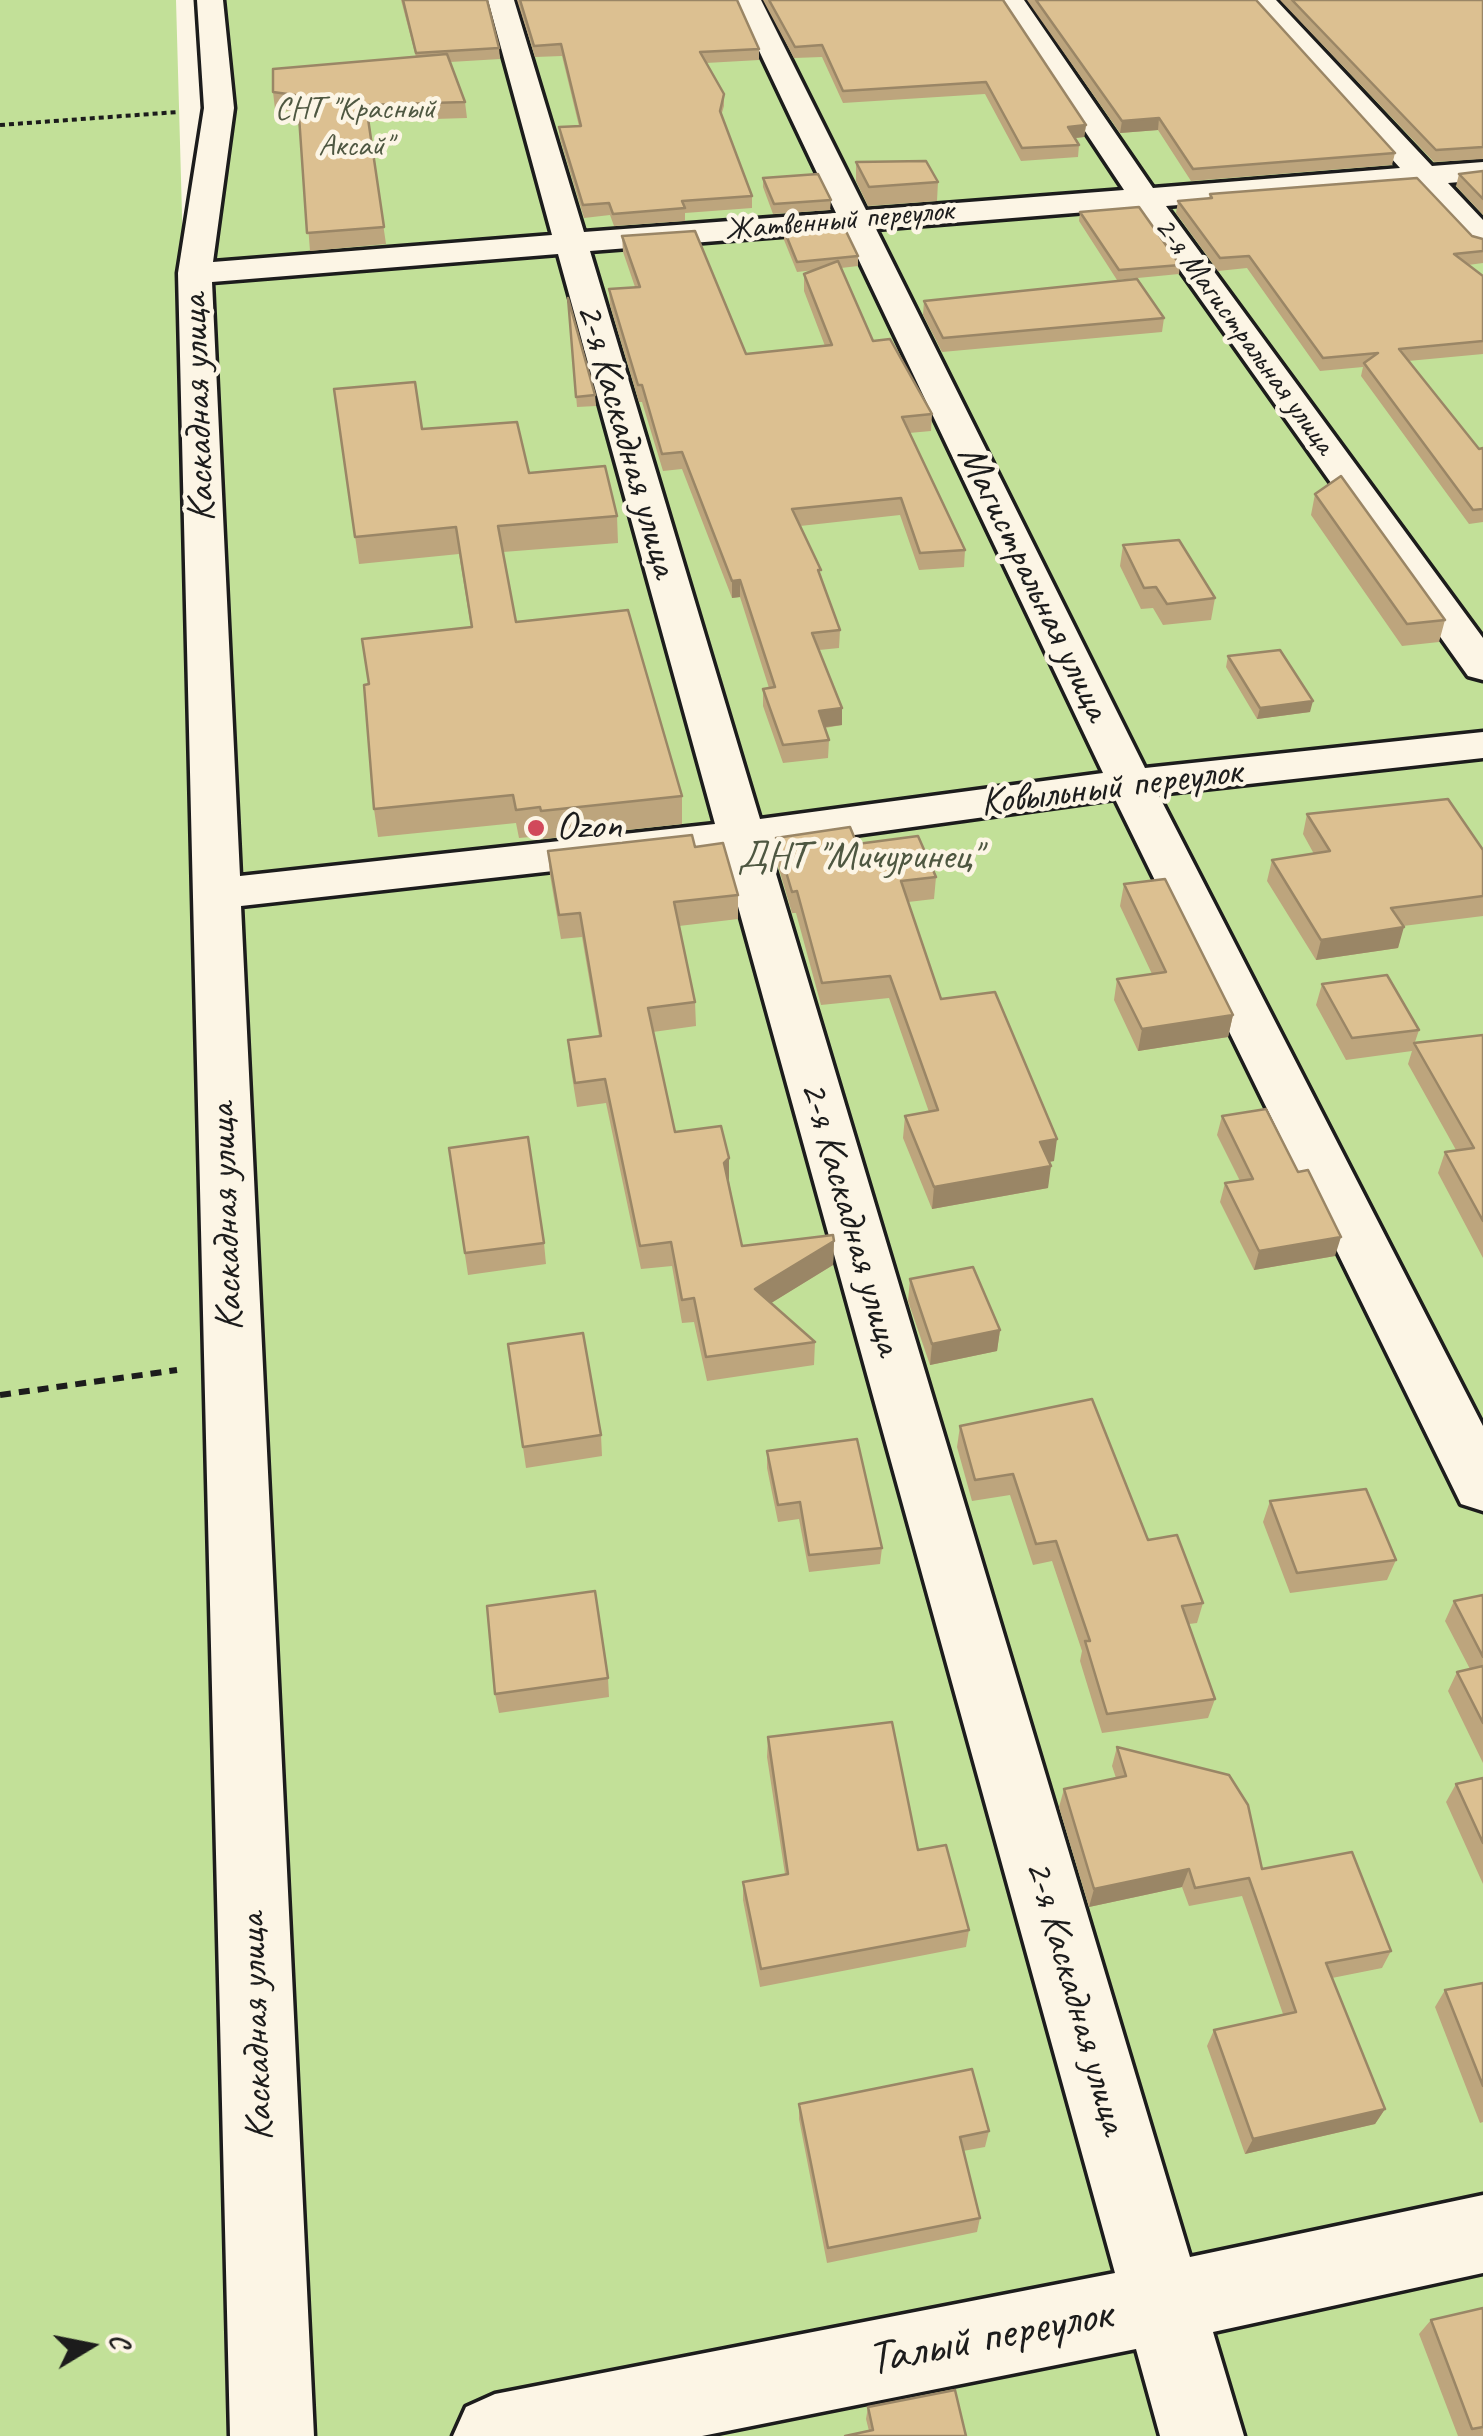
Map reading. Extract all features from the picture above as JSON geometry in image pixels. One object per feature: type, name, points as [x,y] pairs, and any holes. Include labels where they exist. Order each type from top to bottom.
[{"type":"street","name":"Каскадная улица","points":[[210,0],[219,108],[195,274],[272,2436]]},
{"type":"street","name":"2-я Каскадная улица","points":[[501,0],[1202,2436]]},
{"type":"street","name":"Магистральная улица","points":[[748,0],[1130,784],[1483,1486]]},
{"type":"street","name":"2-я Магистральная улица","points":[[1011,0],[1144,197],[1483,668]]},
{"type":"street","points":[[1261,0],[1483,239]]},
{"type":"street","name":"Жатвенный переулок","points":[[195,274],[1483,172]]},
{"type":"street","name":"Ковыльный переулок","points":[[215,894],[740,836],[1130,784],[1483,744]]},
{"type":"street","name":"Талый переулок","points":[[495,2436],[1164,2303],[1483,2234]]},
{"type":"path","points":[[0,125],[219,108]]},
{"type":"path","points":[[0,1395],[233,1362]]},
{"type":"green space","points":[[0,0],[176,0],[214,1359],[235,2436],[0,2436]]},
{"type":"green space","name":"ДНТ \"Мичуринец\"","points":[[210,0],[1483,0],[1483,2436],[287,2436],[215,268],[219,108]]},
{"type":"building","points":[[403,0],[487,0],[499,48],[416,53]]},
{"type":"building","points":[[520,0],[737,0],[759,49],[700,52],[724,94],[720,111],[752,196],[682,201],[685,208],[613,214],[609,203],[583,205],[559,127],[581,126],[561,44],[534,46]]},
{"type":"building","points":[[769,0],[1003,0],[1086,125],[1068,127],[1079,145],[1022,148],[986,82],[843,91],[822,45],[795,47]]},
{"type":"building","points":[[1036,0],[1256,0],[1395,153],[1193,169],[1159,118],[1122,121]]},
{"type":"building","points":[[1292,0],[1483,0],[1483,147],[1436,150]]},
{"type":"building","points":[[447,54],[465,102],[366,105],[384,227],[307,233],[295,95],[273,92],[273,69]]},
{"type":"building","points":[[926,161],[938,182],[869,187],[856,162]]},
{"type":"building","points":[[1483,171],[1483,199],[1459,174]]},
{"type":"building","points":[[818,174],[831,200],[774,204],[763,178]]},
{"type":"building","points":[[1417,178],[1472,236],[1483,239],[1483,251],[1454,254],[1483,276],[1483,341],[1399,349],[1479,449],[1483,448],[1483,509],[1473,510],[1364,363],[1378,353],[1323,358],[1249,256],[1220,258],[1178,201],[1212,198],[1210,194]]},
{"type":"building","points":[[1139,207],[1180,265],[1119,270],[1080,212]]},
{"type":"building","points":[[843,225],[858,256],[797,262],[784,230]]},
{"type":"building","points":[[695,231],[746,354],[832,345],[804,274],[838,261],[873,341],[890,339],[932,414],[902,417],[965,550],[920,553],[901,498],[792,509],[821,570],[840,630],[812,633],[842,708],[819,711],[829,740],[783,745],[763,689],[775,687],[740,580],[732,581],[682,452],[662,454],[609,289],[640,287],[622,236]]},
{"type":"building","points":[[1137,279],[1164,318],[943,338],[924,301]]},
{"type":"building","points":[[568,298],[595,395],[576,397]]},
{"type":"building","points":[[415,382],[422,429],[517,422],[529,473],[605,466],[617,516],[498,526],[516,622],[628,610],[682,796],[541,811],[540,807],[516,810],[513,795],[374,809],[364,685],[369,684],[362,639],[472,627],[456,527],[355,537],[334,389]]},
{"type":"building","points":[[1341,476],[1445,620],[1407,624],[1315,494]]},
{"type":"building","points":[[1179,540],[1215,598],[1167,604],[1156,587],[1144,588],[1123,545]]},
{"type":"building","points":[[1280,650],[1313,701],[1260,708],[1228,656]]},
{"type":"building","points":[[1448,799],[1483,850],[1483,896],[1391,908],[1404,927],[1321,940],[1272,860],[1330,851],[1307,814]]},
{"type":"building","points":[[850,827],[857,844],[918,836],[936,877],[901,881],[941,999],[995,992],[1057,1139],[1040,1142],[1051,1166],[934,1187],[905,1116],[938,1110],[890,976],[822,983],[797,891],[792,892],[776,838]]},
{"type":"building","points":[[692,835],[695,847],[723,843],[738,895],[674,902],[695,1002],[648,1008],[675,1132],[721,1126],[729,1158],[724,1163],[742,1246],[833,1235],[834,1241],[755,1289],[815,1342],[706,1357],[694,1298],[682,1300],[671,1242],[640,1246],[605,1079],[575,1083],[568,1040],[601,1036],[580,913],[559,915],[548,851]]},
{"type":"building","points":[[1165,879],[1233,1015],[1142,1029],[1117,979],[1166,972],[1124,884]]},
{"type":"building","points":[[1387,975],[1419,1030],[1352,1038],[1322,984]]},
{"type":"building","points":[[1483,1035],[1483,1221],[1445,1152],[1474,1148],[1414,1043]]},
{"type":"building","points":[[1266,1109],[1298,1172],[1308,1170],[1341,1237],[1259,1251],[1225,1183],[1253,1179],[1222,1116]]},
{"type":"building","points":[[528,1137],[544,1243],[465,1253],[449,1148]]},
{"type":"building","points":[[973,1267],[1000,1330],[932,1344],[910,1279]]},
{"type":"building","points":[[583,1333],[601,1435],[523,1447],[508,1344]]},
{"type":"building","points":[[1092,1399],[1148,1540],[1177,1535],[1203,1603],[1182,1606],[1215,1699],[1107,1714],[1085,1641],[1090,1641],[1056,1541],[1036,1544],[1013,1474],[975,1480],[960,1426]]},
{"type":"building","points":[[857,1439],[882,1548],[809,1555],[800,1502],[778,1505],[767,1451]]},
{"type":"building","points":[[1366,1489],[1396,1560],[1297,1573],[1270,1501]]},
{"type":"building","points":[[595,1591],[608,1678],[495,1694],[487,1606]]},
{"type":"building","points":[[1483,1595],[1483,1657],[1454,1601]]},
{"type":"building","points":[[1483,1666],[1483,1723],[1457,1672]]},
{"type":"building","points":[[892,1722],[918,1850],[946,1845],[969,1930],[761,1969],[743,1882],[788,1874],[768,1737]]},
{"type":"building","points":[[1117,1747],[1229,1775],[1248,1805],[1262,1869],[1352,1852],[1391,1951],[1326,1963],[1385,2109],[1253,2139],[1214,2030],[1296,2012],[1249,1878],[1195,1888],[1189,1869],[1094,1889],[1064,1789],[1126,1776]]},
{"type":"building","points":[[1483,1778],[1483,1843],[1456,1784]]},
{"type":"building","points":[[1483,1983],[1483,2086],[1445,1990]]},
{"type":"building","points":[[972,2069],[989,2131],[960,2137],[980,2218],[828,2248],[799,2104]]},
{"type":"building","points":[[1483,2308],[1483,2427],[1472,2429],[1431,2320]]},
{"type":"building","points":[[955,2390],[966,2436],[845,2436],[873,2430],[868,2407]]},
{"type":"place","name":"Ozon","points":[[536,828]]},
{"type":"park label","name":"СНТ \"Красный Аксай\"","points":[[355,128]]}]
